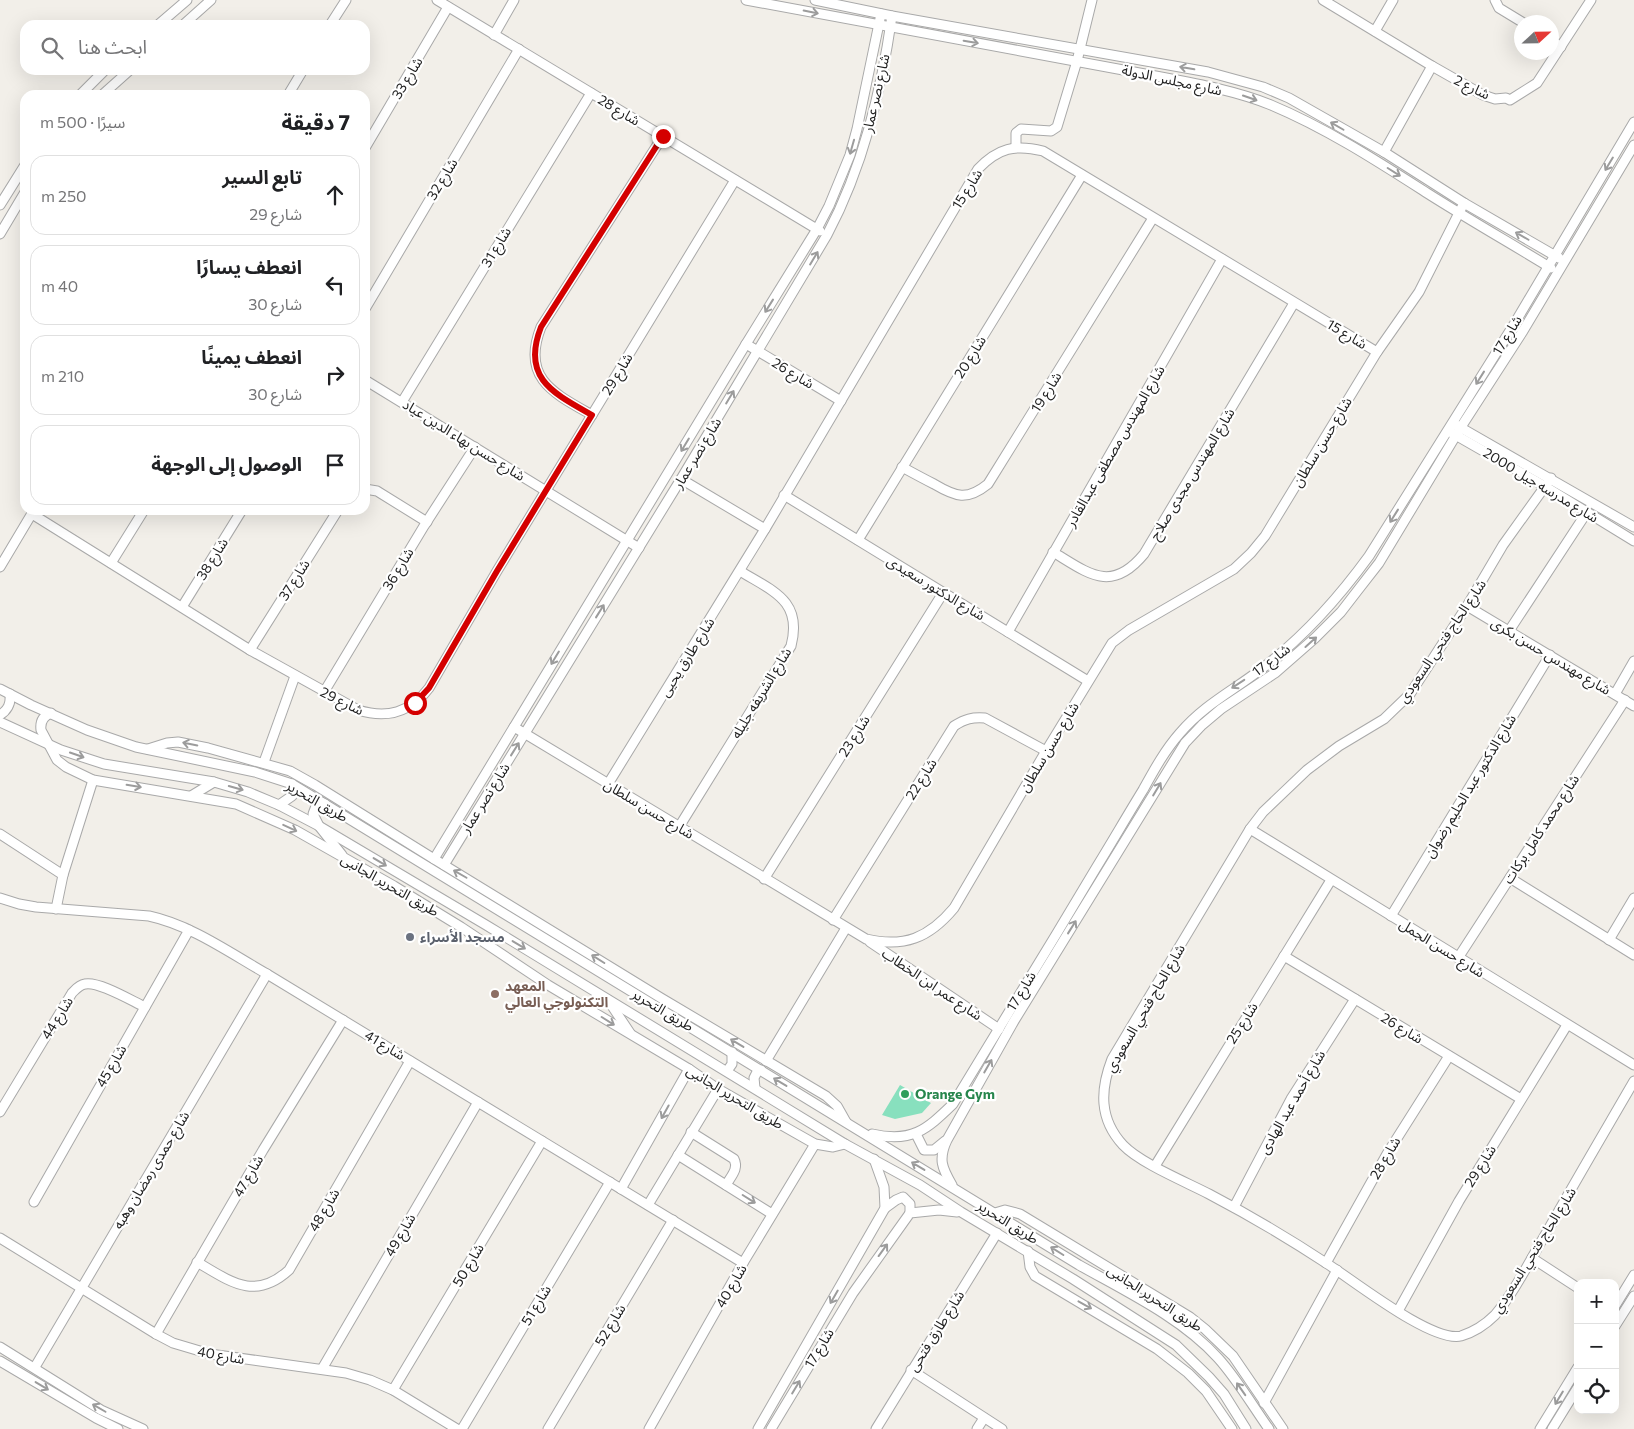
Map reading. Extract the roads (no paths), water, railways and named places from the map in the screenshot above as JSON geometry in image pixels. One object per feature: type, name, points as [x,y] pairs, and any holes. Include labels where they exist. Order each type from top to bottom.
[{"type":"street","points":[[164,20],[187,0]]},
{"type":"street","points":[[188,20],[210,0]]},
{"type":"street","points":[[333,20],[346,0]]},
{"type":"street","name":"شارع 28","points":[[436,0],[827,235]]},
{"type":"street","points":[[494,35],[514,0]]},
{"type":"street","name":"شارع مجلس الدولة","points":[[746,0],[1212,87],[1270,105],[1297,117],[1374,160],[1557,272]]},
{"type":"street","name":"شارع مجلس الدولة","points":[[815,0],[880,14],[946,24],[1079,50],[1208,72],[1263,87],[1289,98],[1384,152],[1464,203],[1564,261]]},
{"type":"street","points":[[1016,148],[1016,133],[1018,130],[1051,131],[1058,127],[1092,0]]},
{"type":"street","name":"شارع 2","points":[[1323,0],[1483,95],[1510,100],[1537,83],[1591,0]]},
{"type":"street","points":[[1375,31],[1393,0]]},
{"type":"street","points":[[1495,0],[1499,8],[1514,17]]},
{"type":"street","name":"شارع 33","points":[[370,140],[448,7]]},
{"type":"street","name":"شارع نصر عمار","points":[[434,859],[817,229],[829,206],[850,155],[880,14]]},
{"type":"street","name":"شارع نصر عمار","points":[[444,866],[681,479],[840,211],[860,160],[878,90],[892,16]]},
{"type":"street","name":"شارع 32","points":[[370,301],[519,50]]},
{"type":"street","points":[[1384,152],[1432,66]]},
{"type":"street","points":[[85,90],[100,75]]},
{"type":"street","points":[[108,90],[124,75]]},
{"type":"street","points":[[291,90],[300,75]]},
{"type":"street","name":"شارع 31","points":[[402,402],[591,93]]},
{"type":"street","name":"شارع 17","points":[[954,1188],[942,1162],[942,1151],[947,1140],[1014,1021],[1185,743],[1221,709],[1275,673],[1315,638],[1341,612],[1379,563],[1547,266],[1634,122]]},
{"type":"street","points":[[592,415],[552,392],[543,382],[537,369],[534,355],[536,341],[541,327],[663,136]]},
{"type":"street","name":"شارع 17","points":[[864,1133],[884,1137],[916,1134],[930,1126],[953,1104],[1161,757],[1180,733],[1201,712],[1226,692],[1259,671],[1290,646],[1332,604],[1345,588],[1369,556],[1454,429],[1523,331],[1634,145]]},
{"type":"street","name":"شارع 15","points":[[765,529],[978,169],[999,152],[1028,147],[1043,151],[1377,352]]},
{"type":"street","points":[[0,204],[20,172]]},
{"type":"street","name":"شارع 20","points":[[858,540],[1082,175]]},
{"type":"street","name":"شارع 29","points":[[38,515],[250,650],[358,710],[369,714],[381,715],[405,709],[415,703],[429,688],[497,571],[735,180]]},
{"type":"street","points":[[0,234],[20,200]]},
{"type":"street","name":"شارع حسن سلطان","points":[[514,727],[866,940],[882,943],[899,943],[915,939],[930,932],[954,908],[1106,651],[1120,636],[1234,569],[1265,536],[1377,352],[1419,292],[1464,203]]},
{"type":"street","name":"شارع 19","points":[[902,467],[952,494],[970,495],[980,491],[988,484],[1153,218]]},
{"type":"street","name":"شارع المهندس مصطفى عبدالقادر","points":[[1008,632],[1222,259]]},
{"type":"street","name":"شارع المهندس مجدى صلاح","points":[[1053,552],[1092,576],[1107,577],[1122,574],[1134,566],[1144,554],[1294,303]]},
{"type":"street","name":"شارع 26","points":[[746,344],[841,401]]},
{"type":"street","name":"شارع حسن بهاء الدين عياد","points":[[370,383],[639,548]]},
{"type":"street","name":"شارع مدرسه جيل 2000","points":[[1454,429],[1552,478],[1634,527]]},
{"type":"street","name":"شارع مدرسه جيل 2000","points":[[1454,429],[1631,539]]},
{"type":"street","name":"شارع 36","points":[[324,692],[427,522],[475,447]]},
{"type":"street","name":"شارع الحاج فتحي السعودي","points":[[1552,478],[1504,545],[1410,694],[1384,720],[1339,746],[1307,770],[1263,812],[1250,829],[1112,1059],[1105,1076],[1103,1095],[1105,1113],[1112,1130],[1123,1145],[1138,1157],[1234,1207],[1326,1262],[1398,1312],[1439,1334],[1460,1336],[1479,1328],[1494,1316],[1506,1301],[1634,1081]]},
{"type":"street","points":[[681,479],[765,529]]},
{"type":"street","points":[[370,489],[377,491],[427,522]]},
{"type":"street","name":"شارع الدكتور سعيدى","points":[[784,495],[1088,681]]},
{"type":"street","points":[[1509,631],[1587,512]]},
{"type":"street","points":[[0,567],[31,515]]},
{"type":"street","points":[[111,563],[141,515]]},
{"type":"street","name":"شارع 38","points":[[182,607],[239,515]]},
{"type":"street","name":"شارع 37","points":[[250,650],[335,515]]},
{"type":"street","points":[[1631,539],[1634,527]]},
{"type":"street","name":"شارع طارق يحيى","points":[[608,784],[765,529]]},
{"type":"street","name":"شارع الشريفه جليله","points":[[680,827],[791,646],[794,632],[793,618],[788,605],[778,594],[740,571]]},
{"type":"street","name":"شارع 23","points":[[764,879],[943,593]]},
{"type":"street","name":"شارع مهندس حسن بكرى","points":[[1467,606],[1634,706]]},
{"type":"street","name":"شارع الدكتور عبد الحليم رضوان","points":[[1390,916],[1550,655]]},
{"type":"street","points":[[1615,694],[1634,662]]},
{"type":"street","points":[[264,762],[295,676]]},
{"type":"street","name":"طريق التحرير","points":[[0,689],[87,730],[148,749],[256,772],[292,784],[1176,1323],[1209,1348],[1231,1375],[1269,1429]]},
{"type":"street","points":[[0,715],[9,706],[10,694]]},
{"type":"street","name":"شارع محمد كامل بركات","points":[[1458,958],[1625,700]]},
{"type":"street","points":[[47,744],[41,726],[44,718],[51,714]]},
{"type":"street","name":"شارع 22","points":[[833,920],[954,726],[963,720],[974,717],[984,718],[1046,751]]},
{"type":"street","name":"طريق التحرير","points":[[0,722],[47,744],[104,764],[214,782],[248,792],[279,805],[319,826],[756,1088],[845,1144],[920,1185],[1176,1345],[1193,1360],[1224,1394],[1246,1429]]},
{"type":"street","points":[[148,749],[167,743],[178,742],[264,762],[290,771],[315,784],[444,866],[832,1101],[842,1113],[846,1122]]},
{"type":"street","name":"طريق التحرير الجانبى","points":[[47,744],[59,762],[92,780],[236,804],[295,830],[394,886],[461,927],[548,984],[689,1069],[718,1089],[815,1144],[833,1147],[845,1144]]},
{"type":"street","points":[[56,909],[63,875],[92,780]]},
{"type":"street","points":[[191,796],[214,782]]},
{"type":"street","points":[[279,805],[292,796],[294,790],[292,784]]},
{"type":"street","points":[[325,804],[319,804],[312,814],[344,858]]},
{"type":"street","points":[[381,838],[385,828]]},
{"type":"street","name":"شارع حسن الجمل","points":[[1250,829],[1330,880],[1634,1065]]},
{"type":"street","points":[[0,834],[63,875]]},
{"type":"street","points":[[1510,878],[1634,955]]},
{"type":"street","name":"شارع 25","points":[[1156,1166],[1330,880]]},
{"type":"street","points":[[488,891],[500,911]]},
{"type":"street","name":"شارع 41","points":[[0,898],[20,904],[56,909],[149,916],[163,919],[188,930],[267,974],[743,1263]]},
{"type":"street","points":[[1609,940],[1634,898]]},
{"type":"street","points":[[461,927],[486,925]]},
{"type":"street","points":[[766,1060],[846,928]]},
{"type":"street","name":"شارع 45","points":[[34,1202],[188,930]]},
{"type":"street","name":"شارع عمر ابن الخطاب","points":[[866,940],[998,1029]]},
{"type":"street","name":"شارع 26","points":[[1284,956],[1521,1099]]},
{"type":"street","name":"شارع حمدى رمضان وهبه","points":[[35,1367],[267,974]]},
{"type":"street","name":"شارع 44","points":[[0,1112],[72,993],[78,987],[84,984],[96,984],[145,1007]]},
{"type":"street","points":[[639,996],[661,998]]},
{"type":"street","points":[[607,998],[632,1036]]},
{"type":"street","name":"شارع أحمد عبد الهادى","points":[[1234,1207],[1291,1098],[1355,999]]},
{"type":"street","name":"شارع 47","points":[[156,1334],[263,1150],[343,1020]]},
{"type":"street","name":"شارع 29","points":[[1398,1312],[1459,1201],[1567,1025]]},
{"type":"street","points":[[727,1071],[732,1064],[732,1052]]},
{"type":"street","name":"شارع 28","points":[[1326,1262],[1387,1154],[1449,1056]]},
{"type":"street","name":"شارع 48","points":[[197,1262],[232,1283],[244,1286],[257,1287],[269,1284],[289,1270],[410,1061]]},
{"type":"street","points":[[621,1189],[689,1069]]},
{"type":"street","points":[[756,1088],[754,1078],[757,1072],[761,1070]]},
{"type":"street","points":[[648,1205],[718,1089]]},
{"type":"street","name":"شارع 49","points":[[322,1369],[478,1102]]},
{"type":"street","points":[[691,1132],[734,1159],[736,1169],[726,1185]]},
{"type":"street","points":[[916,1134],[920,1146],[928,1151],[938,1147],[947,1140]]},
{"type":"street","name":"شارع 50","points":[[393,1390],[542,1141]]},
{"type":"street","name":"شارع 40","points":[[649,1429],[743,1263],[815,1144]]},
{"type":"street","points":[[678,1154],[772,1214]]},
{"type":"street","points":[[874,1159],[884,1188],[885,1208]]},
{"type":"street","name":"شارع 51","points":[[462,1429],[610,1182]]},
{"type":"street","points":[[885,1208],[903,1197],[910,1204],[910,1213],[939,1210],[961,1212]]},
{"type":"street","name":"شارع 17","points":[[758,1429],[885,1208]]},
{"type":"street","name":"طريق التحرير الجانبى","points":[[995,1213],[1005,1210],[1020,1214],[1190,1317],[1233,1356],[1283,1429]]},
{"type":"street","name":"شارع 17","points":[[771,1429],[853,1293],[910,1213]]},
{"type":"street","name":"شارع 52","points":[[548,1429],[673,1220]]},
{"type":"street","name":"شارع طارق فتحى","points":[[876,1429],[997,1233]]},
{"type":"street","name":"شارع 40","points":[[0,1238],[156,1334],[182,1346],[210,1354],[322,1369],[370,1380],[393,1390],[457,1429]]},
{"type":"street","points":[[1028,1252],[1030,1267],[1035,1276],[1157,1349],[1188,1373],[1206,1391],[1232,1429]]},
{"type":"street","points":[[1532,1258],[1574,1285]]},
{"type":"street","points":[[1072,1279],[1079,1273],[1079,1265]]},
{"type":"street","points":[[1264,1403],[1337,1270]]},
{"type":"street","points":[[1619,1299],[1634,1275]]},
{"type":"street","points":[[1096,1294],[1096,1288],[1099,1283],[1108,1281]]},
{"type":"street","points":[[1619,1314],[1634,1296]]},
{"type":"street","points":[[0,1347],[35,1367],[101,1410],[143,1429]]},
{"type":"street","points":[[0,1361],[118,1429]]},
{"type":"street","points":[[1540,1429],[1577,1369]]},
{"type":"street","points":[[911,1370],[1002,1429]]},
{"type":"street","points":[[1552,1429],[1574,1394]]},
{"type":"street","points":[[978,1429],[984,1418]]},
{"type":"place","name":"مسجد الأسراء","points":[[410,937]]},
{"type":"place","name":"المعهد التكنولوجي العالي","points":[[495,994]]},
{"type":"place","name":"Orange Gym","points":[[905,1094]]}]
